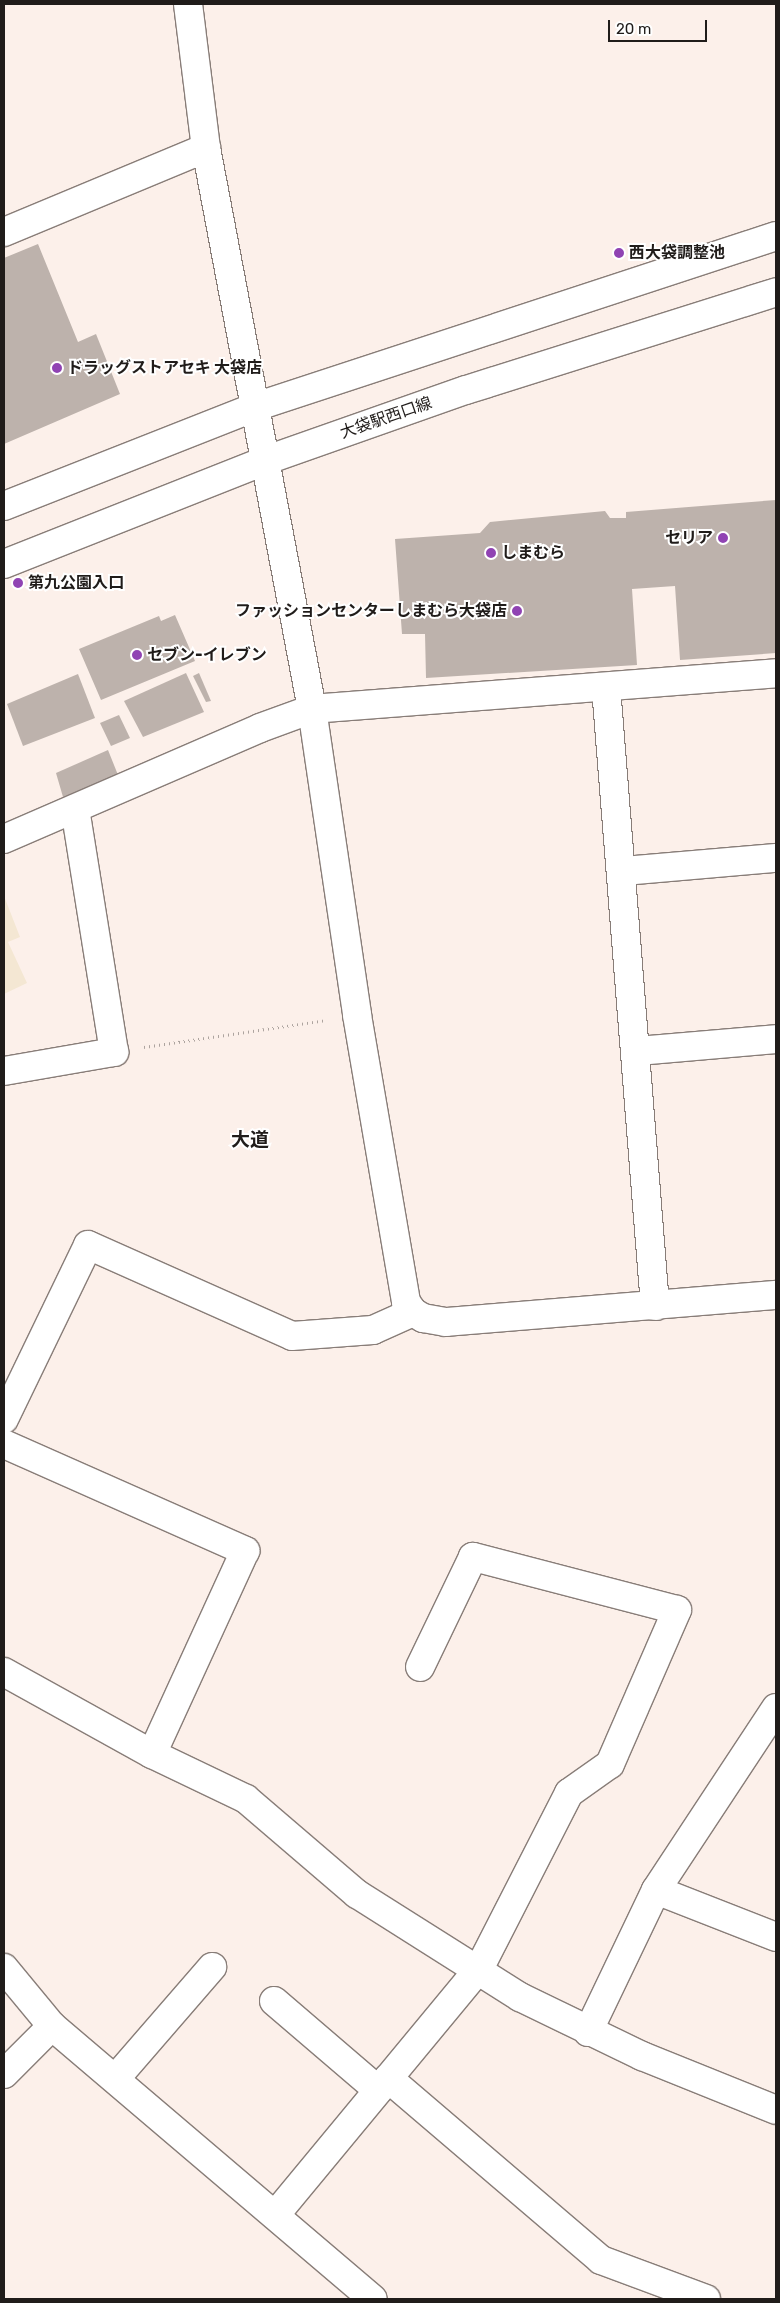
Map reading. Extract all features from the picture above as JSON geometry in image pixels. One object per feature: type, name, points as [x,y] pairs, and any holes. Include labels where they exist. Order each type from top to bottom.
[{"type":"street","points":[[188,4],[206,148],[312,709],[401,1287],[413,1312],[434,1322],[776,1296]]},
{"type":"street","points":[[4,232],[206,148]]},
{"type":"street","points":[[4,506],[255,407],[776,236]]},
{"type":"street","name":"大袋駅西口線","points":[[4,564],[264,461],[466,390],[776,292]]},
{"type":"street","points":[[4,839],[260,728],[312,709],[776,673]]},
{"type":"street","points":[[606,687],[623,871],[655,1306]]},
{"type":"street","points":[[4,1071],[114,1052],[75,809]]},
{"type":"street","points":[[623,871],[776,858]]},
{"type":"street","points":[[637,1052],[776,1039]]},
{"type":"street","points":[[4,1419],[88,1245],[292,1336],[373,1330],[413,1312]]},
{"type":"street","points":[[4,1444],[245,1550],[152,1754]]},
{"type":"street","points":[[276,2214],[480,1969],[569,1793],[610,1764],[677,1610],[473,1557],[420,1667]]},
{"type":"street","points":[[4,1672],[152,1754],[246,1799],[357,1894],[480,1969],[520,1997],[588,2032],[776,2110]]},
{"type":"street","points":[[588,2032],[656,1890],[776,1708]]},
{"type":"street","points":[[656,1890],[776,1938]]},
{"type":"street","points":[[116,2078],[212,1966]]},
{"type":"street","points":[[4,1968],[52,2026],[276,2214],[373,2299]]},
{"type":"street","points":[[274,2001],[383,2084],[601,2260],[706,2299]]},
{"type":"street","points":[[4,2074],[52,2026]]},
{"type":"path","points":[[114,1052],[358,1015]]},
{"type":"shaded area","points":[[4,896],[20,937],[8,942],[27,983],[4,994]]},
{"type":"building","name":"ドラッグストアセキ 大袋店","points":[[38,244],[78,342],[96,334],[120,394],[4,444],[4,258]]},
{"type":"building","name":"ファッションセンターしまむら大袋店","points":[[776,500],[776,653],[680,660],[675,586],[632,589],[637,665],[426,678],[425,634],[402,634],[395,539],[480,533],[490,522],[605,511],[610,518],[626,518],[626,512]]},
{"type":"building","name":"セブン-イレブン","points":[[175,615],[195,661],[101,700],[79,649],[159,616],[161,621]]},
{"type":"building","points":[[186,673],[204,712],[143,737],[124,701]]},
{"type":"building","points":[[199,673],[211,701],[206,702],[193,676]]},
{"type":"building","points":[[78,674],[95,718],[23,746],[7,704]]},
{"type":"building","points":[[119,715],[130,738],[111,746],[100,723]]},
{"type":"building","points":[[108,750],[118,775],[63,797],[56,773]]},
{"type":"place","name":"西大袋調整池","points":[[619,253]]},
{"type":"place","name":"ドラッグストアセキ 大袋店","points":[[57,368]]},
{"type":"place","name":"セリア","points":[[723,538]]},
{"type":"place","name":"しまむら","points":[[491,553]]},
{"type":"place","name":"第九公園入口","points":[[18,583]]},
{"type":"place","name":"ファッションセンターしまむら大袋店","points":[[517,611]]},
{"type":"place","name":"セブン-イレブン","points":[[137,655]]},
{"type":"district","name":"大道","points":[[250,1140]]}]
